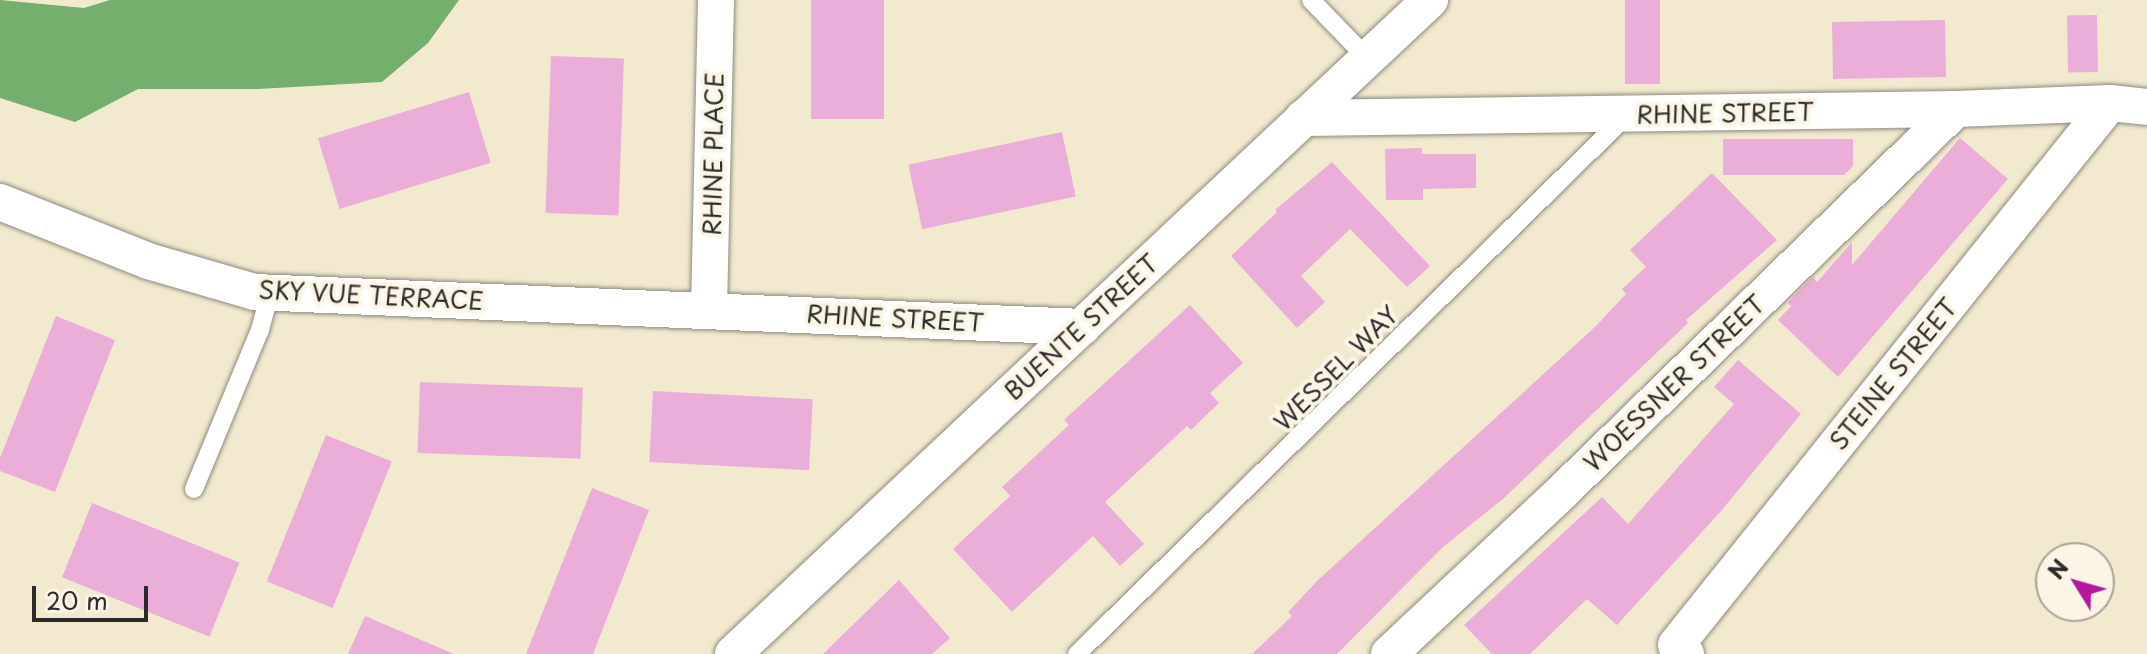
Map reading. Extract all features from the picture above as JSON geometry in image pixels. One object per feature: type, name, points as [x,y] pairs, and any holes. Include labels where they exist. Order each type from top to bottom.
[{"type":"street","name":"RHINE PLACE","points":[[709,309],[716,0]]},
{"type":"street","name":"BUENTE STREET","points":[[733,654],[1430,0]]},
{"type":"street","name":"RHINE STREET","points":[[1303,118],[1956,109],[2110,103],[2147,107]]},
{"type":"street","name":"STEINE STREET","points":[[1681,650],[2110,103]]},
{"type":"street","name":"WOESSNER STREET","points":[[1389,654],[1562,492],[1956,109]]},
{"type":"street","name":"SKY VUE TERRACE","points":[[0,202],[148,261],[255,292],[709,309]]},
{"type":"street","name":"RHINE STREET","points":[[709,309],[1082,327]]},
{"type":"lane","points":[[1311,0],[1367,58]]},
{"type":"lane","name":"WESSEL WAY","points":[[1077,654],[1628,114]]},
{"type":"lane","points":[[194,489],[260,330],[270,293]]},
{"type":"green space","points":[[0,0],[84,8],[110,0],[459,0],[428,43],[382,82],[258,89],[138,89],[75,122],[0,98]]},
{"type":"building","points":[[811,0],[884,0],[884,119],[811,119]]},
{"type":"building","points":[[1625,0],[1660,0],[1660,84],[1625,84]]},
{"type":"building","points":[[2097,15],[2098,72],[2068,73],[2067,16]]},
{"type":"building","points":[[1945,20],[1946,77],[1833,79],[1832,22]]},
{"type":"building","points":[[551,56],[624,59],[618,215],[546,213]]},
{"type":"building","points":[[469,92],[491,163],[340,209],[318,138]]},
{"type":"building","points":[[1062,132],[1076,197],[922,229],[908,165]]},
{"type":"building","points":[[1960,138],[2008,179],[1838,377],[1778,320],[1791,306],[1788,303],[1795,295],[1813,277],[1817,282],[1852,242],[1852,265]]},
{"type":"building","points":[[1723,139],[1853,139],[1853,166],[1844,175],[1723,175]]},
{"type":"building","points":[[1422,148],[1422,154],[1476,154],[1476,188],[1423,189],[1423,200],[1386,200],[1385,149]]},
{"type":"building","points":[[1332,162],[1430,266],[1407,287],[1350,229],[1301,276],[1325,302],[1297,328],[1231,256],[1277,212],[1275,210]]},
{"type":"building","points":[[1712,173],[1777,240],[1686,320],[1688,323],[1504,498],[1443,547],[1337,654],[1252,654],[1292,616],[1288,612],[1317,581],[1597,325],[1626,294],[1622,289],[1646,267],[1630,250]]},
{"type":"building","points":[[1190,305],[1243,363],[1210,393],[1219,403],[1191,430],[1187,426],[1105,502],[1144,544],[1120,566],[1093,536],[1012,612],[953,549],[1010,496],[1002,487],[1069,425],[1064,420]]},
{"type":"building","points":[[56,316],[115,340],[55,492],[0,471],[0,458]]},
{"type":"building","points":[[1738,360],[1801,414],[1721,511],[1617,625],[1587,599],[1530,654],[1492,654],[1464,625],[1602,497],[1628,524],[1734,404],[1714,387]]},
{"type":"building","points":[[420,382],[583,388],[580,459],[418,453]]},
{"type":"building","points":[[653,391],[813,399],[809,470],[649,462]]},
{"type":"building","points":[[326,435],[392,462],[333,608],[267,581]]},
{"type":"building","points":[[592,488],[649,510],[593,654],[526,654]]},
{"type":"building","points":[[92,503],[239,563],[209,637],[62,577]]},
{"type":"building","points":[[899,580],[950,638],[932,654],[823,654]]},
{"type":"building","points":[[365,616],[454,654],[348,654]]}]
